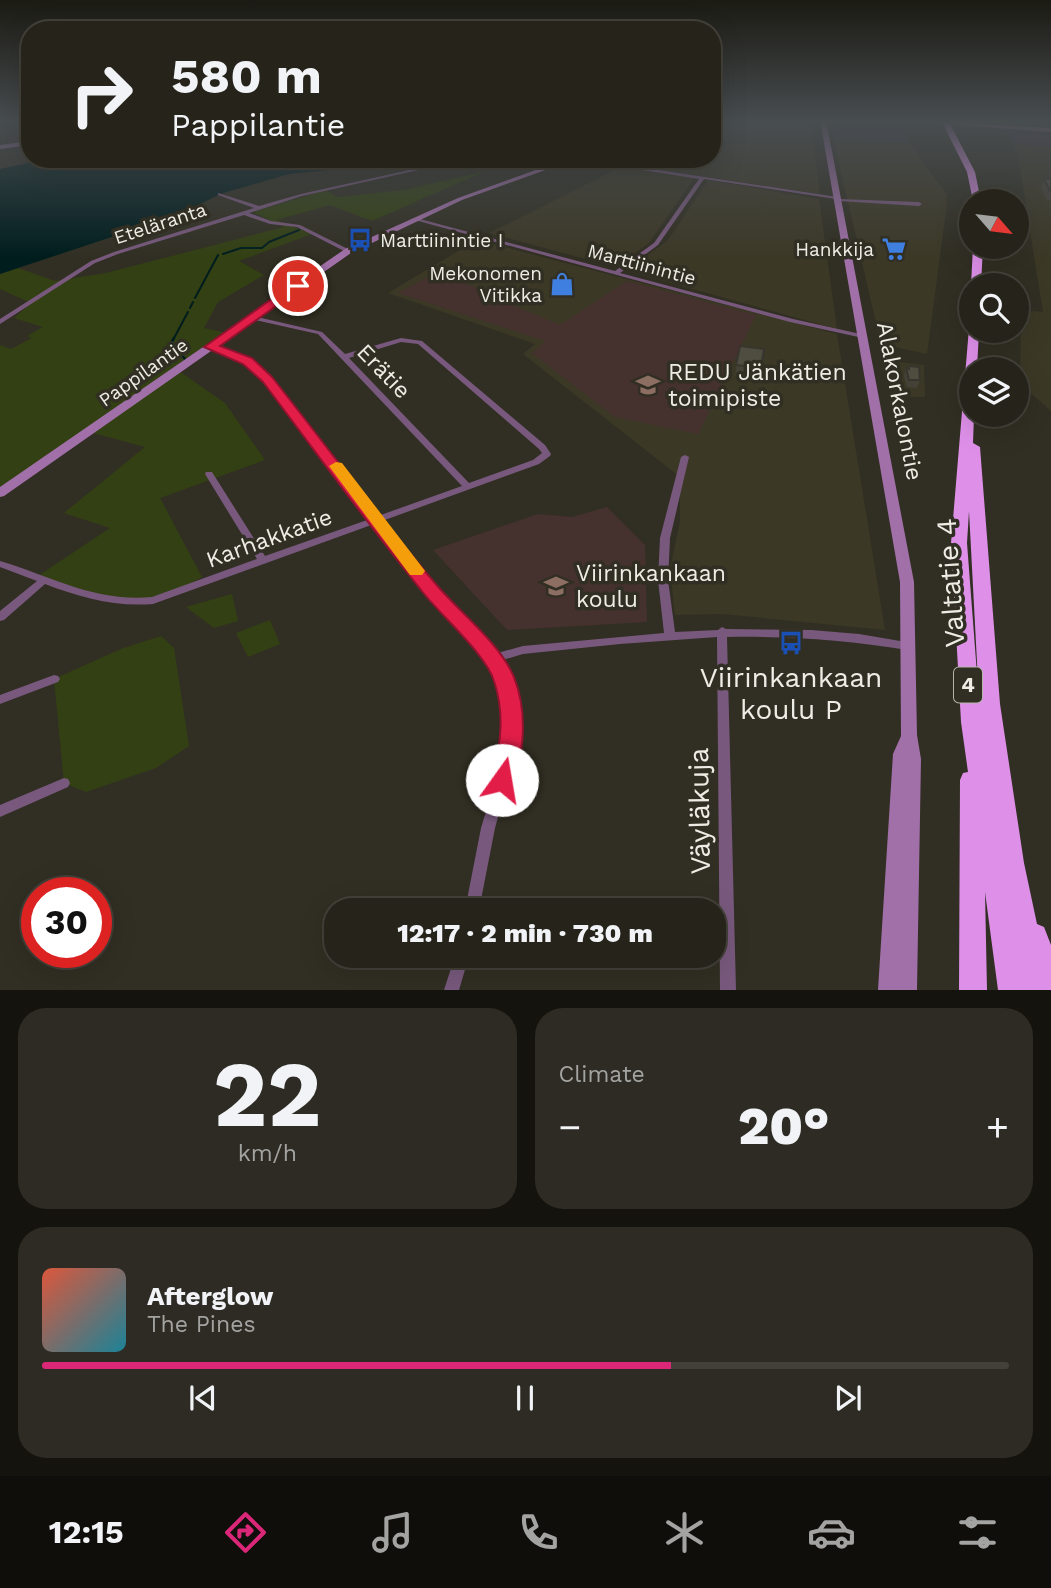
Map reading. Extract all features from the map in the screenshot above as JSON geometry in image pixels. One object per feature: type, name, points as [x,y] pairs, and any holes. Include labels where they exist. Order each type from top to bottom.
[{"type":"highway","points":[[968,166],[975,189]]},
{"type":"highway","name":"Valtatie 4","points":[[966,427],[959,543],[971,722],[1012,989]]},
{"type":"highway","name":"Valtatie 4","points":[[972,427],[990,704],[1012,863],[1037,989]]},
{"type":"highway","points":[[971,722],[973,989]]},
{"type":"highway","points":[[1012,863],[1051,987]]},
{"type":"street","name":"Alakorkalontie","points":[[832,166],[906,582],[909,735],[913,759],[906,989]]},
{"type":"street","name":"Eteläranta","points":[[0,323],[93,262],[344,184],[422,168]]},
{"type":"street","name":"Pappilantie","points":[[0,494],[348,251],[414,219],[492,186],[544,168]]},
{"type":"street","points":[[631,168],[838,199],[919,204]]},
{"type":"street","points":[[616,273],[656,244],[703,177]]},
{"type":"street","points":[[220,194],[260,208]]},
{"type":"street","points":[[244,213],[270,222],[298,226],[348,251]]},
{"type":"street","name":"Marttiinintie","points":[[414,219],[792,321],[863,336]]},
{"type":"street","name":"Erätie","points":[[253,318],[320,333],[467,486]]},
{"type":"street","points":[[343,357],[401,340],[421,342],[547,454]]},
{"type":"street","points":[[211,347],[247,361],[268,380],[428,587],[492,659],[504,677],[512,715],[509,755],[488,828],[474,898]]},
{"type":"street","name":"Karhakkatie","points":[[0,564],[110,600],[132,604],[153,600],[536,462],[547,454]]},
{"type":"street","points":[[670,635],[663,580],[665,538],[685,457]]},
{"type":"street","points":[[209,474],[263,561]]},
{"type":"street","points":[[0,617],[45,579]]},
{"type":"street","points":[[492,659],[523,650],[722,631],[830,635],[908,646]]},
{"type":"street","name":"Väyläkuja","points":[[722,631],[728,989]]},
{"type":"street","points":[[0,700],[54,679]]},
{"type":"street","name":"Alakorkalontie","points":[[889,989],[900,765],[901,754],[909,735]]},
{"type":"street","points":[[0,811],[64,783]]},
{"type":"street","points":[[450,989],[457,968]]},
{"type":"shaded area","points":[[816,166],[820,194],[649,168]]},
{"type":"shaded area","points":[[840,166],[926,166],[948,196],[927,354],[881,344]]},
{"type":"shaded area","points":[[1020,166],[1051,166],[1051,411],[1029,392],[1029,357],[1020,357],[1021,343],[1029,343],[1029,311],[1043,312],[1029,225],[1029,189],[1023,189]]},
{"type":"shaded area","points":[[619,168],[695,177],[649,243],[615,267],[489,233]]},
{"type":"shaded area","points":[[708,180],[819,199],[837,329],[627,271],[668,240]]},
{"type":"shaded area","points":[[477,240],[837,334],[885,630],[722,614],[675,615],[670,569],[680,521],[680,477],[523,354],[535,344],[388,293]]},
{"type":"shaded area","name":"REDU Jänkätien toimipiste","points":[[434,274],[494,293],[493,297],[560,325],[627,281],[756,315],[698,434],[615,417],[532,353],[546,341],[398,293]]},
{"type":"shaded area","points":[[883,360],[924,365],[925,397],[898,397]]},
{"type":"shaded area","name":"Viirinkankaan koulu","points":[[607,507],[645,545],[647,622],[507,630],[433,550],[538,514],[572,517]]},
{"type":"green space","points":[[486,171],[372,221],[330,205],[277,220],[312,234],[239,261],[264,275],[218,302],[204,328],[227,333],[176,369],[225,403],[265,460],[160,498],[202,577],[158,597],[121,600],[103,597],[38,576],[110,528],[64,513],[145,447],[86,431],[0,491],[0,345],[11,349],[32,338],[27,336],[43,327],[14,318],[31,303],[0,289],[0,274],[18,268],[55,281],[106,273],[284,227],[253,212],[326,190],[337,197],[404,190]]},
{"type":"green space","points":[[232,594],[238,621],[214,628],[186,607]]},
{"type":"green space","points":[[270,620],[280,644],[248,657],[236,633]]},
{"type":"green space","points":[[161,636],[174,648],[189,746],[156,768],[86,792],[64,783],[54,679],[121,649]]},
{"type":"water","points":[[13,166],[348,168],[289,174],[220,194],[181,214],[0,274],[0,169]]},
{"type":"building","points":[[1044,179],[1051,179],[1051,191],[1050,191]]},
{"type":"building","points":[[740,346],[764,349],[761,368],[736,365]]},
{"type":"building","points":[[909,366],[919,367],[920,380],[909,380],[906,368],[909,369]]},
{"type":"waterway","points":[[223,254],[241,248],[262,248],[269,242],[299,230]]},
{"type":"waterway","points":[[195,298],[218,255]]},
{"type":"waterway","points":[[190,308],[193,302]]},
{"type":"waterway","points":[[173,340],[188,312]]},
{"type":"waterway","points":[[174,338],[171,343],[176,348]]},
{"type":"waterway","points":[[178,351],[185,359]]},
{"type":"slow traffic","points":[[336,466],[416,571]]},
{"type":"place","name":"Marttiinintie I","points":[[360,240]]},
{"type":"place","name":"Hankkija","points":[[894,249]]},
{"type":"place","name":"Mekonomen Vitikka","points":[[562,284]]},
{"type":"place","name":"REDU Jänkätien toimipiste","points":[[648,385]]},
{"type":"place","name":"Viirinkankaan koulu","points":[[556,586]]},
{"type":"place","name":"Viirinkankaan koulu P","points":[[791,643]]},
{"type":"route","points":[[298,286],[211,347],[247,361],[268,380],[428,587],[492,659],[504,677],[512,715],[509,755],[502,780]]}]
